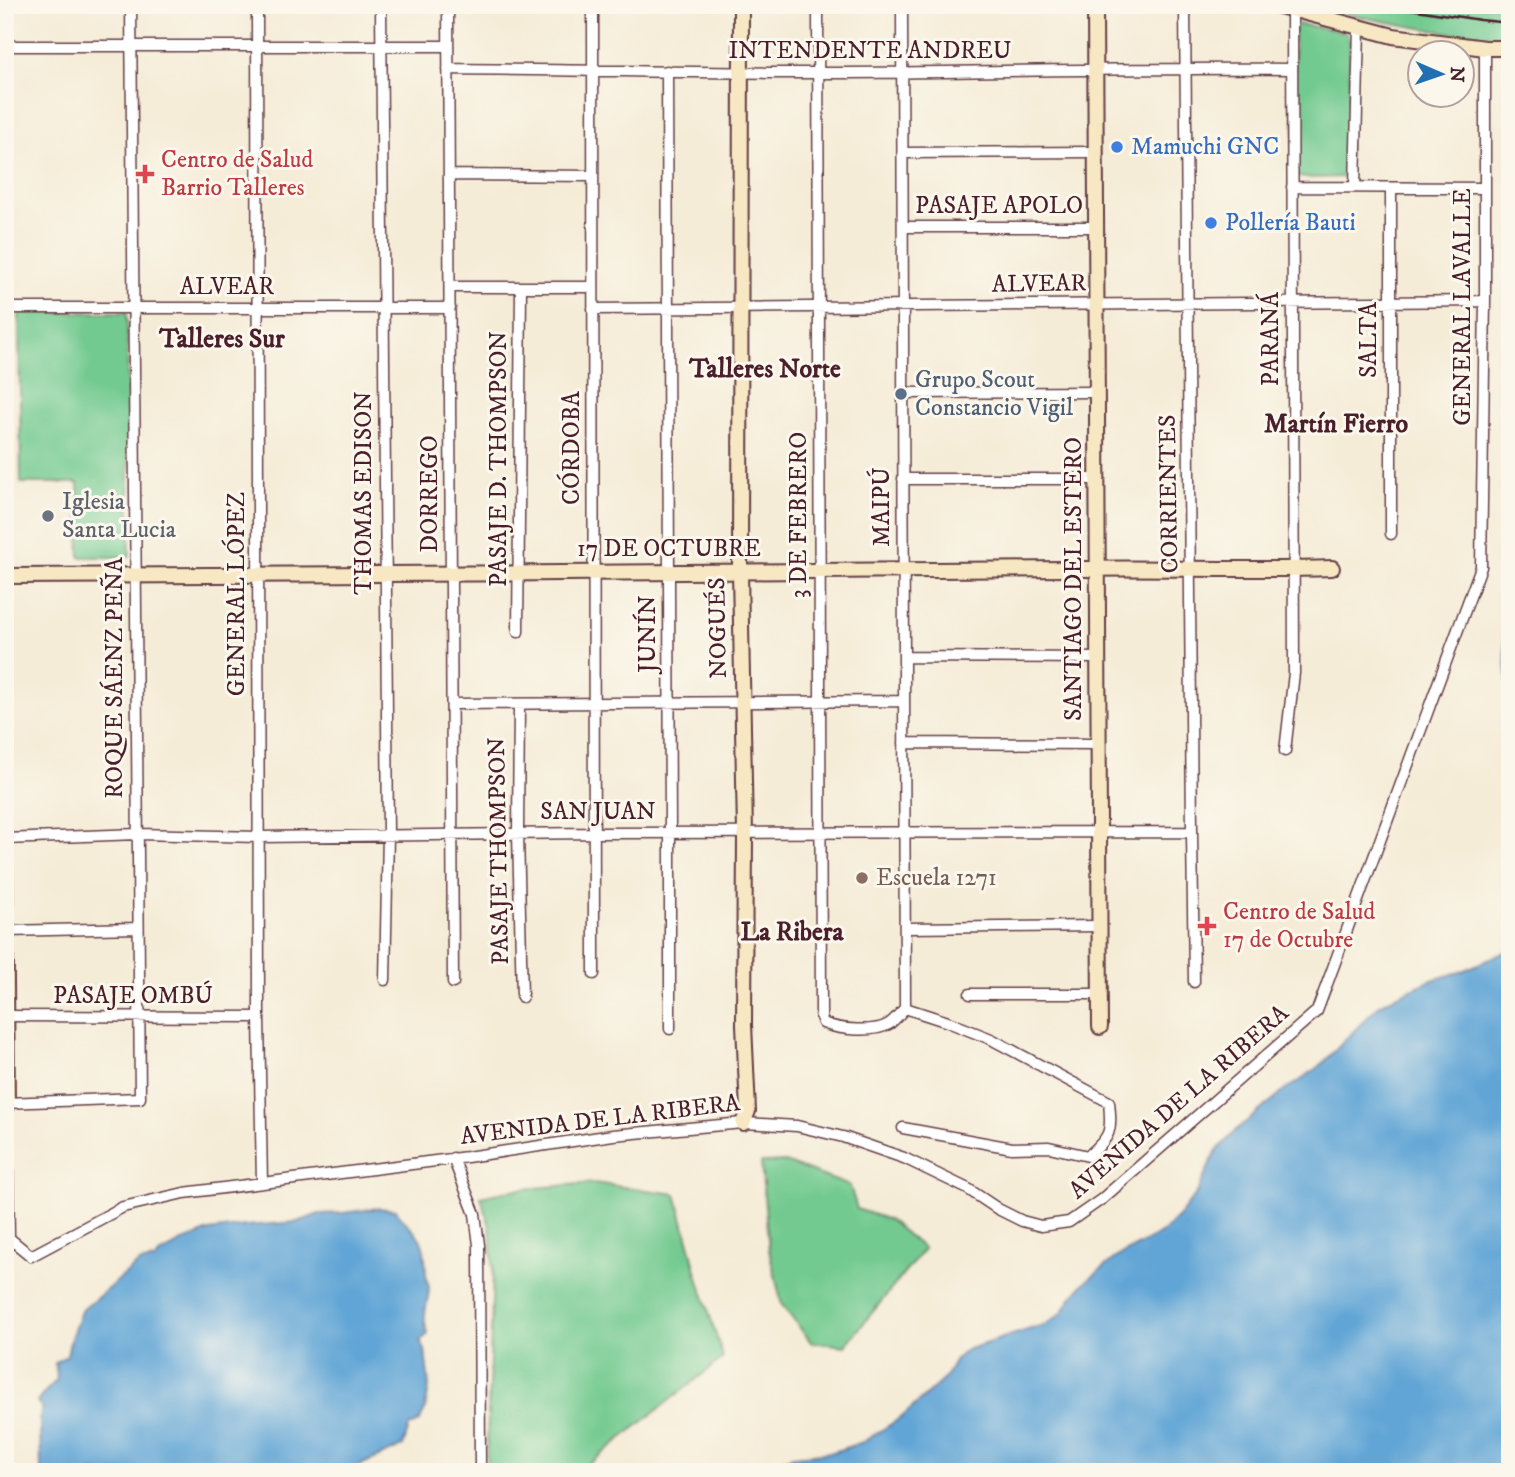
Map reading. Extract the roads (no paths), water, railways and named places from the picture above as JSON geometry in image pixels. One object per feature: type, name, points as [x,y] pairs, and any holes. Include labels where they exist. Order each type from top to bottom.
[{"type":"street","name":"ROQUE SÁENZ PEÑA","points":[[6,1103],[140,1098],[131,5]]},
{"type":"street","name":"GENERAL LÓPEZ","points":[[257,5],[258,836],[262,1183]]},
{"type":"street","name":"THOMAS EDISON","points":[[381,5],[388,835],[385,980]]},
{"type":"street","name":"DORREGO","points":[[448,5],[453,983]]},
{"type":"street","name":"CÓRDOBA","points":[[593,5],[594,974]]},
{"type":"street","name":"NOGUÉS","points":[[741,5],[740,572],[745,833],[744,1025],[748,1111],[743,1123]]},
{"type":"street","name":"3 DE FEBRERO","points":[[818,5],[821,1017],[823,1023],[843,1029],[881,1027],[891,1023],[905,1008]]},
{"type":"street","name":"MAIPÚ","points":[[902,5],[905,1008]]},
{"type":"street","name":"SANTIAGO DEL ESTERO","points":[[1095,5],[1100,1027]]},
{"type":"street","name":"CORRIENTES","points":[[1185,5],[1194,982]]},
{"type":"street","points":[[1276,5],[1393,36],[1485,48],[1510,48]]},
{"type":"street","name":"PARANÁ","points":[[1285,751],[1294,673],[1292,10]]},
{"type":"street","points":[[1355,187],[1359,28]]},
{"type":"street","points":[[5,46],[448,46]]},
{"type":"street","name":"GENERAL LAVALLE","points":[[1481,567],[1485,48]]},
{"type":"street","name":"INTENDENTE ANDREU","points":[[448,69],[819,73],[1292,69]]},
{"type":"street","name":"JUNÍN","points":[[667,71],[670,1029]]},
{"type":"street","points":[[902,153],[1095,152]]},
{"type":"street","points":[[449,175],[593,176]]},
{"type":"street","points":[[1292,187],[1485,188]]},
{"type":"street","name":"SALTA","points":[[1391,188],[1391,534]]},
{"type":"street","name":"PASAJE APOLO","points":[[903,227],[1095,227]]},
{"type":"street","points":[[450,287],[593,287]]},
{"type":"street","name":"PASAJE D. THOMPSON","points":[[518,632],[521,287]]},
{"type":"street","name":"ALVEAR","points":[[593,309],[1485,302]]},
{"type":"street","name":"ALVEAR","points":[[5,309],[450,308]]},
{"type":"street","points":[[903,393],[1096,392]]},
{"type":"street","points":[[903,479],[1096,479]]},
{"type":"street","name":"AVENIDA DE LA RIBERA","points":[[6,1103],[9,1238],[31,1256],[123,1207],[184,1192],[613,1135],[743,1123],[797,1126],[843,1137],[904,1158],[968,1189],[1022,1221],[1041,1226],[1069,1222],[1102,1199],[1317,1011],[1481,567]]},
{"type":"street","name":"17 DE OCTUBRE","points":[[5,576],[1332,568]]},
{"type":"street","points":[[904,657],[1097,658]]},
{"type":"street","points":[[453,704],[904,701]]},
{"type":"street","name":"PASAJE THOMPSON","points":[[519,704],[518,834],[522,997]]},
{"type":"street","points":[[904,743],[1098,744]]},
{"type":"street","name":"SAN JUAN","points":[[5,839],[138,834],[258,836],[1192,832]]},
{"type":"street","points":[[5,863],[6,1103]]},
{"type":"street","points":[[905,928],[1099,926]]},
{"type":"street","points":[[6,931],[138,928]]},
{"type":"street","points":[[970,994],[1099,994]]},
{"type":"street","points":[[904,1128],[1012,1148],[1048,1147],[1088,1156],[1105,1142],[1111,1122],[1109,1102],[991,1039],[905,1008]]},
{"type":"street","name":"PASAJE OMBÚ","points":[[6,1016],[259,1017]]},
{"type":"street","points":[[453,1158],[475,1214],[479,1245],[480,1472]]},
{"type":"water","points":[[1510,584],[1510,790],[1507,785],[1508,688],[1502,600],[1505,585]]},
{"type":"water","points":[[1510,950],[1510,1472],[746,1472],[794,1456],[833,1452],[863,1442],[902,1417],[945,1378],[955,1360],[966,1350],[1046,1324],[1062,1313],[1084,1283],[1115,1258],[1163,1232],[1198,1191],[1215,1153],[1235,1131],[1323,1063],[1378,1006],[1432,980],[1460,972]]},
{"type":"water","points":[[378,1208],[396,1210],[419,1237],[424,1249],[429,1288],[425,1316],[428,1334],[420,1341],[425,1350],[429,1387],[425,1410],[419,1422],[409,1427],[403,1446],[345,1472],[41,1472],[42,1407],[37,1402],[57,1380],[55,1363],[67,1355],[81,1311],[139,1263],[155,1260],[160,1254],[184,1241],[209,1231],[298,1222],[319,1214]]},
{"type":"railway","points":[[1385,5],[1510,23]]},
{"type":"place","name":"Mamuchi GNC","points":[[1117,147]]},
{"type":"place","name":"Centro de Salud Barrio Talleres","points":[[145,174]]},
{"type":"place","name":"Pollería Bauti","points":[[1211,223]]},
{"type":"place","name":"Grupo Scout Constancio Vigil","points":[[901,394]]},
{"type":"place","name":"Iglesia Santa Lucia","points":[[48,516]]},
{"type":"place","name":"Escuela 1271","points":[[862,878]]},
{"type":"place","name":"Centro de Salud 17 de Octubre","points":[[1207,926]]},
{"type":"district","name":"Talleres Sur","points":[[222,339]]},
{"type":"district","name":"Talleres Norte","points":[[765,369]]},
{"type":"district","name":"Martín Fierro","points":[[1336,424]]},
{"type":"district","name":"La Ribera","points":[[792,932]]}]
